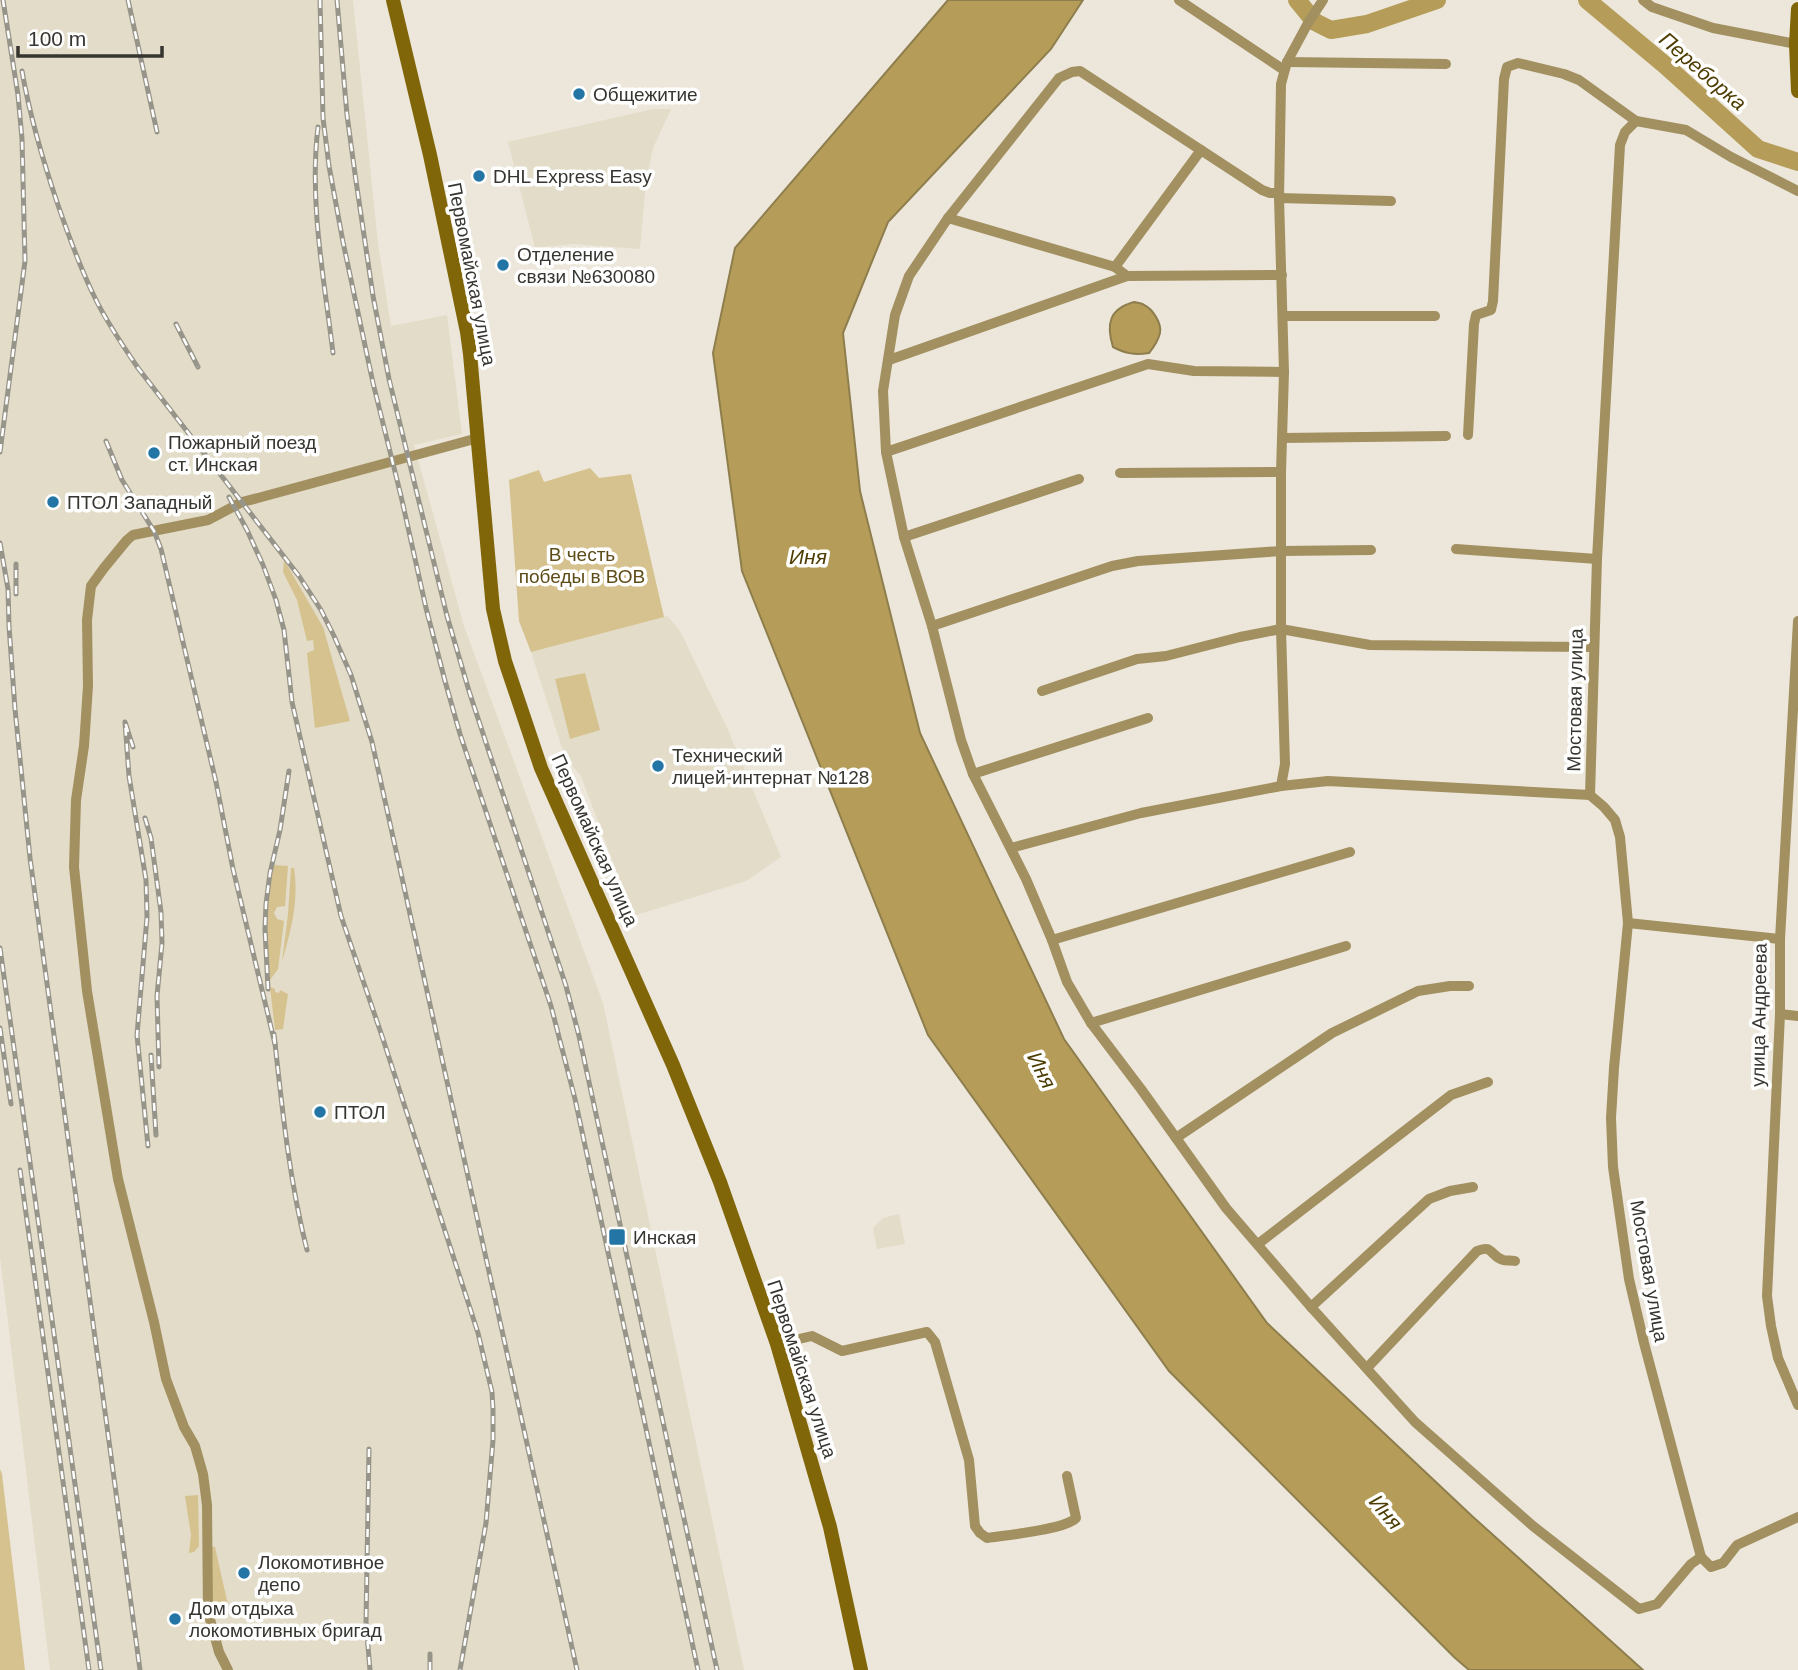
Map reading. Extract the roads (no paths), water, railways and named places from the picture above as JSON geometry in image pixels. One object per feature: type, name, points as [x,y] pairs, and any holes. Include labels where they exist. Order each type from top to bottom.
[{"type":"main road","name":"Первомайская улица","points":[[393,0],[453,260],[470,354],[493,609],[505,661],[541,768],[678,1077],[720,1182],[777,1345],[830,1527],[861,1670]]},
{"type":"main road","points":[[1798,9],[1798,91]]},
{"type":"street","points":[[1179,0],[1285,66],[1446,64]]},
{"type":"street","points":[[1280,786],[1285,764],[1281,629],[1284,372],[1279,195],[1280,84],[1285,66],[1322,0]]},
{"type":"street","points":[[1643,0],[1652,7],[1713,28],[1796,44]]},
{"type":"street","points":[[1468,435],[1474,324],[1476,315],[1491,310],[1493,301],[1504,79],[1507,67],[1518,63],[1564,74],[1578,80],[1636,121],[1686,130],[1731,157],[1798,191]]},
{"type":"street","points":[[1391,201],[1270,193],[1080,71],[1059,78],[948,218],[909,276],[895,315],[883,391],[886,452],[904,537],[932,626],[961,740],[973,774],[1011,848],[1052,940],[1067,982],[1091,1023],[1226,1208],[1415,1422],[1534,1526],[1639,1609],[1657,1604],[1690,1564],[1701,1557],[1711,1567],[1723,1563],[1737,1545],[1798,1517]]},
{"type":"street","name":"Мостовая улица","points":[[1636,121],[1625,132],[1620,145],[1597,559],[1590,795],[1615,820],[1620,837],[1628,923],[1611,1118],[1613,1167],[1629,1279],[1701,1557]]},
{"type":"street","points":[[1115,267],[1201,150]]},
{"type":"street","points":[[948,218],[1115,267],[1127,276]]},
{"type":"street","points":[[889,360],[1127,276],[1282,275]]},
{"type":"street","points":[[1283,316],[1435,316]]},
{"type":"street","points":[[886,452],[1147,364],[1194,371],[1284,372]]},
{"type":"street","points":[[1282,438],[1446,436]]},
{"type":"street","points":[[228,1670],[219,1652],[208,1612],[207,1505],[203,1474],[195,1446],[184,1427],[166,1379],[121,1195],[87,991],[74,867],[76,800],[86,722],[91,586],[134,535],[208,520],[242,502],[478,438]]},
{"type":"street","points":[[1120,473],[1281,472]]},
{"type":"street","points":[[904,537],[1079,479]]},
{"type":"street","points":[[1456,549],[1597,559]]},
{"type":"street","points":[[932,626],[1112,566],[1138,561],[1281,551],[1371,550]]},
{"type":"street","name":"улица Андреева","points":[[1798,621],[1797,685],[1780,939],[1780,1014],[1767,1296],[1777,1358],[1798,1405]]},
{"type":"street","points":[[1042,691],[1137,659],[1166,656],[1281,629],[1370,645],[1593,648]]},
{"type":"street","points":[[973,774],[1148,718]]},
{"type":"street","points":[[1011,848],[1141,813],[1280,786],[1328,780],[1590,795]]},
{"type":"street","points":[[1052,940],[1349,852]]},
{"type":"street","points":[[1628,923],[1780,939]]},
{"type":"street","points":[[1091,1023],[1346,946]]},
{"type":"street","points":[[1176,1138],[1332,1033],[1418,990],[1469,986]]},
{"type":"street","points":[[1780,1014],[1798,1016]]},
{"type":"street","points":[[1258,1244],[1451,1095],[1488,1082]]},
{"type":"street","points":[[1311,1307],[1429,1199],[1450,1191],[1473,1187]]},
{"type":"street","points":[[1367,1368],[1477,1251],[1485,1248],[1502,1260],[1515,1261]]},
{"type":"street","points":[[777,1345],[812,1336],[842,1351],[927,1332],[935,1342],[969,1460],[975,1526],[987,1538],[1074,1521],[1076,1518],[1067,1476]]},
{"type":"water","name":"Иня","points":[[948,0],[1083,0],[1051,49],[888,222],[843,333],[860,491],[920,733],[1064,1039],[1267,1323],[1472,1516],[1643,1670],[1469,1670],[1454,1657],[1169,1371],[928,1035],[742,571],[713,353],[735,248]]},
{"type":"water","points":[[1134,302],[1151,310],[1160,325],[1158,339],[1149,353],[1131,353],[1113,347],[1110,331],[1112,319],[1119,309]]},
{"type":"waterway","name":"Переборка","points":[[1297,0],[1315,22],[1331,30],[1367,24],[1437,0]]},
{"type":"waterway","name":"Переборка","points":[[1587,0],[1665,65],[1758,149],[1798,162]]},
{"type":"railway","points":[[0,452],[25,261],[22,139],[3,0]]},
{"type":"railway","points":[[128,0],[157,132]]},
{"type":"railway","points":[[320,0],[323,118],[329,166],[373,383],[445,681],[460,734],[551,1006],[575,1099],[698,1670]]},
{"type":"railway","points":[[337,0],[356,181],[373,296],[389,379],[447,616],[566,986],[579,1036],[717,1670]]},
{"type":"railway","points":[[22,71],[52,188],[76,253],[101,309],[138,368],[299,576],[321,610],[351,675],[372,742],[577,1670]]},
{"type":"railway","points":[[318,127],[316,212],[333,353]]},
{"type":"railway","points":[[176,324],[198,367]]},
{"type":"railway","points":[[106,441],[122,480],[154,531],[161,549],[275,1044]]},
{"type":"railway","points":[[229,497],[263,565],[276,600],[284,630],[292,702],[341,916],[478,1333],[492,1392],[493,1440],[486,1523],[460,1670]]},
{"type":"railway","points":[[0,543],[8,589],[15,709],[30,858],[140,1670]]},
{"type":"railway","points":[[16,564],[16,594]]},
{"type":"railway","points":[[133,747],[125,722],[129,776],[146,880],[147,917],[137,1035],[148,1146]]},
{"type":"railway","points":[[268,989],[266,904],[289,771]]},
{"type":"railway","points":[[145,818],[151,838],[161,912],[162,943],[157,996],[159,1067]]},
{"type":"railway","points":[[0,948],[101,1670]]},
{"type":"railway","points":[[0,1028],[11,1104]]},
{"type":"railway","points":[[274,1034],[291,1170],[307,1250]]},
{"type":"railway","points":[[151,1055],[156,1135]]},
{"type":"railway","points":[[20,1170],[89,1670]]},
{"type":"railway","points":[[369,1449],[366,1623],[370,1670]]},
{"type":"railway","points":[[430,1654],[430,1670]]},
{"type":"place","name":"Общежитие","points":[[579,94]]},
{"type":"place","name":"DHL Express Easy","points":[[479,176]]},
{"type":"place","name":"Отделение связи №630080","points":[[503,265]]},
{"type":"place","name":"Пожарный поезд ст. Инская","points":[[154,453]]},
{"type":"place","name":"ПТОЛ Западный","points":[[53,502]]},
{"type":"place","name":"Технический лицей-интернат №128","points":[[658,766]]},
{"type":"place","name":"ПТОЛ","points":[[320,1112]]},
{"type":"place","name":"Инская","points":[[617,1237]]},
{"type":"place","name":"Локомотивное депо","points":[[244,1573]]},
{"type":"place","name":"Дом отдыха локомотивных бригад","points":[[175,1619]]},
{"type":"park label","name":"В честь победы в ВОВ","points":[[582,565]]}]
